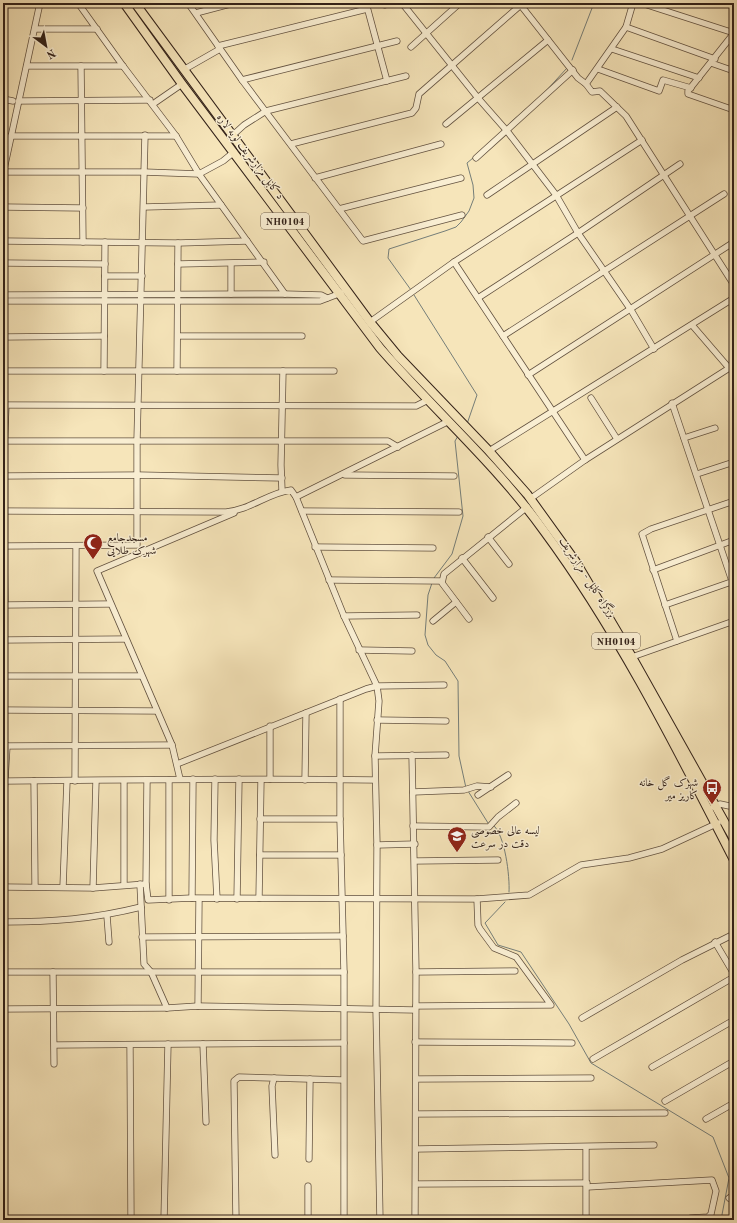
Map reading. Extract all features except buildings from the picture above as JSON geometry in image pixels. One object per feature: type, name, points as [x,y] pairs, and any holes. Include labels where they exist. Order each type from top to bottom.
[{"type":"highway","name":"د کابل مزارشریف لویه لاره","points":[[124,3],[182,84],[384,346],[428,400],[449,421],[460,426]]},
{"type":"highway","name":"د کابل مزارشریف لویه لاره","points":[[135,3],[233,135],[342,292],[370,322],[384,346],[429,390],[460,426]]},
{"type":"highway","name":"بزرگراه کابل - مزارشریف","points":[[460,426],[490,456],[526,497],[576,562],[594,599],[666,725],[716,806],[734,839]]},
{"type":"highway","name":"بزرگراه کابل - مزارشریف","points":[[526,497],[527,507],[594,599],[632,657],[643,684]]},
{"type":"highway","name":"بزرگراه کابل - مزارشریف","points":[[666,725],[734,860]]},
{"type":"street","points":[[40,3],[27,66],[16,101],[11,136],[3,173],[144,172],[199,174],[223,161],[234,152]]},
{"type":"street","points":[[78,3],[176,136],[199,174],[247,241],[289,294],[292,301]]},
{"type":"street","points":[[188,3],[242,80],[363,241],[462,215]]},
{"type":"street","points":[[196,13],[234,3]]},
{"type":"street","points":[[366,3],[387,81]]},
{"type":"street","points":[[385,5],[392,3]]},
{"type":"street","points":[[402,3],[478,98],[507,131],[556,195],[578,233],[631,310],[654,349]]},
{"type":"street","points":[[410,47],[460,3]]},
{"type":"street","points":[[586,84],[598,69],[626,27],[634,3]]},
{"type":"street","points":[[641,3],[734,33],[691,88],[688,94],[734,110]]},
{"type":"street","points":[[291,144],[408,115],[416,108],[419,94],[521,4],[578,78],[586,84],[592,92],[600,91],[626,116],[734,285]]},
{"type":"street","points":[[185,69],[219,48],[368,9]]},
{"type":"street","points":[[626,27],[713,61],[734,71]]},
{"type":"street","points":[[35,30],[97,29]]},
{"type":"street","points":[[446,124],[548,40]]},
{"type":"street","points":[[242,80],[397,41]]},
{"type":"street","points":[[612,49],[699,78]]},
{"type":"street","points":[[27,66],[123,66]]},
{"type":"street","points":[[81,66],[83,136],[83,242]]},
{"type":"street","points":[[598,69],[659,91],[663,80],[691,88]]},
{"type":"street","points":[[476,158],[573,70]]},
{"type":"street","points":[[233,135],[244,125],[266,111],[406,76]]},
{"type":"street","points":[[3,99],[16,101],[151,102],[182,84]]},
{"type":"street","points":[[487,195],[532,163],[617,107]]},
{"type":"street","points":[[11,136],[176,136]]},
{"type":"street","points":[[4,546],[137,545],[137,440],[145,136]]},
{"type":"street","points":[[370,322],[454,262],[642,140]]},
{"type":"street","points":[[315,178],[441,144]]},
{"type":"street","points":[[478,298],[680,164]]},
{"type":"street","points":[[339,209],[461,178]]},
{"type":"street","points":[[503,336],[724,194]]},
{"type":"street","points":[[144,206],[221,205]]},
{"type":"street","points":[[3,207],[83,208]]},
{"type":"street","points":[[3,241],[178,243],[247,241]]},
{"type":"street","points":[[104,370],[105,242]]},
{"type":"street","points":[[528,375],[631,310],[734,242]]},
{"type":"street","points":[[177,371],[178,243]]},
{"type":"street","points":[[178,264],[232,264],[264,262]]},
{"type":"street","points":[[454,262],[585,460]]},
{"type":"street","points":[[3,263],[105,264]]},
{"type":"street","points":[[231,294],[232,264]]},
{"type":"street","points":[[105,276],[142,276]]},
{"type":"street","points":[[3,295],[320,301],[342,292]]},
{"type":"street","points":[[178,298],[231,294],[289,294],[321,295],[327,298]]},
{"type":"street","points":[[3,301],[105,298]]},
{"type":"street","points":[[490,456],[552,412],[734,298]]},
{"type":"street","points":[[526,497],[731,366],[692,325]]},
{"type":"street","points":[[3,337],[104,336]]},
{"type":"street","points":[[178,336],[302,336]]},
{"type":"street","points":[[3,370],[334,371]]},
{"type":"street","points":[[282,491],[281,405],[283,371]]},
{"type":"street","points":[[591,398],[617,439]]},
{"type":"street","points":[[110,604],[4,604],[3,441],[5,405],[416,406],[428,400]]},
{"type":"street","points":[[665,605],[733,583],[672,403]]},
{"type":"street","points":[[296,497],[344,475],[449,421]]},
{"type":"street","points":[[684,438],[715,428]]},
{"type":"street","points":[[3,441],[388,441],[398,447]]},
{"type":"street","points":[[696,474],[734,462]]},
{"type":"street","points":[[3,476],[138,475],[282,478]]},
{"type":"street","points":[[344,475],[454,476]]},
{"type":"street","points":[[180,779],[172,745],[156,711],[97,571],[282,491],[291,490],[302,511],[315,547],[344,616],[377,686],[379,702],[375,756],[375,780],[377,845],[376,1009],[380,1220]]},
{"type":"street","points":[[677,640],[642,534],[734,501]]},
{"type":"street","points":[[440,581],[445,572],[527,507]]},
{"type":"street","points":[[4,511],[238,511]]},
{"type":"street","points":[[302,511],[459,512]]},
{"type":"street","points":[[488,537],[509,564]]},
{"type":"street","points":[[653,570],[734,540]]},
{"type":"street","points":[[75,781],[75,675],[77,639],[75,604],[76,546]]},
{"type":"street","points":[[315,547],[433,548]]},
{"type":"street","points":[[462,558],[493,598]]},
{"type":"street","points":[[329,580],[440,581],[469,619]]},
{"type":"street","points":[[433,621],[456,602]]},
{"type":"street","points":[[344,616],[417,615]]},
{"type":"street","points":[[632,657],[734,621]]},
{"type":"street","points":[[3,640],[125,639]]},
{"type":"street","points":[[360,650],[412,651]]},
{"type":"street","points":[[3,676],[141,676]]},
{"type":"street","points":[[177,764],[366,688],[377,686],[444,685]]},
{"type":"street","points":[[340,699],[340,819],[344,972],[344,1220]]},
{"type":"street","points":[[3,710],[156,711]]},
{"type":"street","points":[[305,780],[306,713]]},
{"type":"street","points":[[377,720],[446,721]]},
{"type":"street","points":[[270,726],[270,779]]},
{"type":"street","points":[[3,813],[5,746],[172,745]]},
{"type":"street","points":[[412,755],[413,826],[415,844],[416,972],[415,1220],[552,1219]]},
{"type":"street","points":[[375,756],[446,755]]},
{"type":"street","points":[[478,795],[508,775]]},
{"type":"street","points":[[4,781],[147,781],[180,779],[375,780]]},
{"type":"street","points":[[214,779],[214,840],[217,899]]},
{"type":"street","points":[[237,899],[239,779]]},
{"type":"street","points":[[169,780],[169,900]]},
{"type":"street","points":[[192,898],[193,780]]},
{"type":"street","points":[[259,898],[261,780]]},
{"type":"street","points":[[34,781],[35,886]]},
{"type":"street","points":[[63,887],[67,781]]},
{"type":"street","points":[[94,888],[96,781]]},
{"type":"street","points":[[124,781],[124,885]]},
{"type":"street","points":[[147,781],[141,907],[144,964],[151,972],[167,1008]]},
{"type":"street","points":[[413,792],[465,790],[472,787],[490,787]]},
{"type":"street","points":[[413,826],[490,826],[516,803]]},
{"type":"street","points":[[708,810],[716,806],[726,804],[734,807]]},
{"type":"street","points":[[260,819],[340,819]]},
{"type":"street","points":[[143,884],[148,900],[192,898],[199,900],[259,898],[477,899],[529,895],[581,865],[629,858],[662,849],[724,820]]},
{"type":"street","points":[[3,837],[3,896]]},
{"type":"street","points":[[377,845],[415,844]]},
{"type":"street","points":[[260,855],[341,855]]},
{"type":"street","points":[[415,861],[498,860]]},
{"type":"street","points":[[3,887],[35,886],[94,888],[143,884]]},
{"type":"street","points":[[3,1009],[167,1008],[198,1006],[376,1009],[551,1005],[516,957],[494,948],[480,929],[478,924],[477,899]]},
{"type":"street","points":[[198,1006],[199,900]]},
{"type":"street","points":[[3,922],[50,922],[107,916],[141,907]]},
{"type":"street","points":[[107,916],[109,942]]},
{"type":"street","points":[[582,1018],[682,960],[715,942],[734,934]]},
{"type":"street","points":[[142,937],[198,935],[343,936]]},
{"type":"street","points":[[592,1059],[734,975],[715,942]]},
{"type":"street","points":[[416,972],[515,971]]},
{"type":"street","points":[[3,972],[344,972]]},
{"type":"street","points":[[53,972],[55,1045],[54,1064]]},
{"type":"street","points":[[652,1067],[734,1020]]},
{"type":"street","points":[[415,1042],[572,1043]]},
{"type":"street","points":[[55,1045],[344,1043]]},
{"type":"street","points":[[164,1220],[168,1044]]},
{"type":"street","points":[[203,1044],[206,1122]]},
{"type":"street","points":[[130,1045],[131,1220]]},
{"type":"street","points":[[664,1101],[734,1061]]},
{"type":"street","points":[[236,1220],[234,1081],[239,1077],[343,1080]]},
{"type":"street","points":[[274,1078],[272,1086],[274,1154]]},
{"type":"street","points":[[416,1079],[591,1078]]},
{"type":"street","points":[[309,1159],[310,1079]]},
{"type":"street","points":[[706,1119],[734,1103]]},
{"type":"street","points":[[416,1114],[665,1113]]},
{"type":"street","points":[[416,1149],[654,1145]]},
{"type":"street","points":[[586,1147],[586,1220]]},
{"type":"street","points":[[416,1184],[587,1185],[712,1180],[716,1191],[711,1214],[708,1217],[691,1218]]},
{"type":"street","points":[[308,1186],[308,1220]]},
{"type":"waterway","points":[[572,60],[594,3]]},
{"type":"waterway","points":[[545,92],[567,68]]},
{"type":"waterway","points":[[510,123],[526,109]]},
{"type":"waterway","points":[[411,290],[388,258],[389,249],[456,227],[461,222],[469,211],[474,198],[473,185],[467,163],[473,158]]},
{"type":"waterway","points":[[414,295],[477,395],[467,424]]},
{"type":"waterway","points":[[434,578],[452,554],[463,516],[455,441],[458,436]]},
{"type":"waterway","points":[[432,583],[428,595],[425,635],[428,645],[436,655],[445,661],[458,681],[459,756],[466,788]]},
{"type":"waterway","points":[[468,791],[488,823]]},
{"type":"waterway","points":[[493,825],[501,837],[504,846],[509,876],[509,892]]},
{"type":"waterway","points":[[505,902],[485,923],[498,945],[521,952],[569,1024],[591,1063],[713,1137],[729,1178],[721,1220]]},
{"type":"place","name":"مسجدجامع شهرک طلایی","points":[[93,560]]},
{"type":"place","name":"شهرک گل خانه کاریز میر","points":[[712,805]]},
{"type":"place","name":"لیسه عالی خصوصی دقت در سرعت","points":[[457,853]]}]
